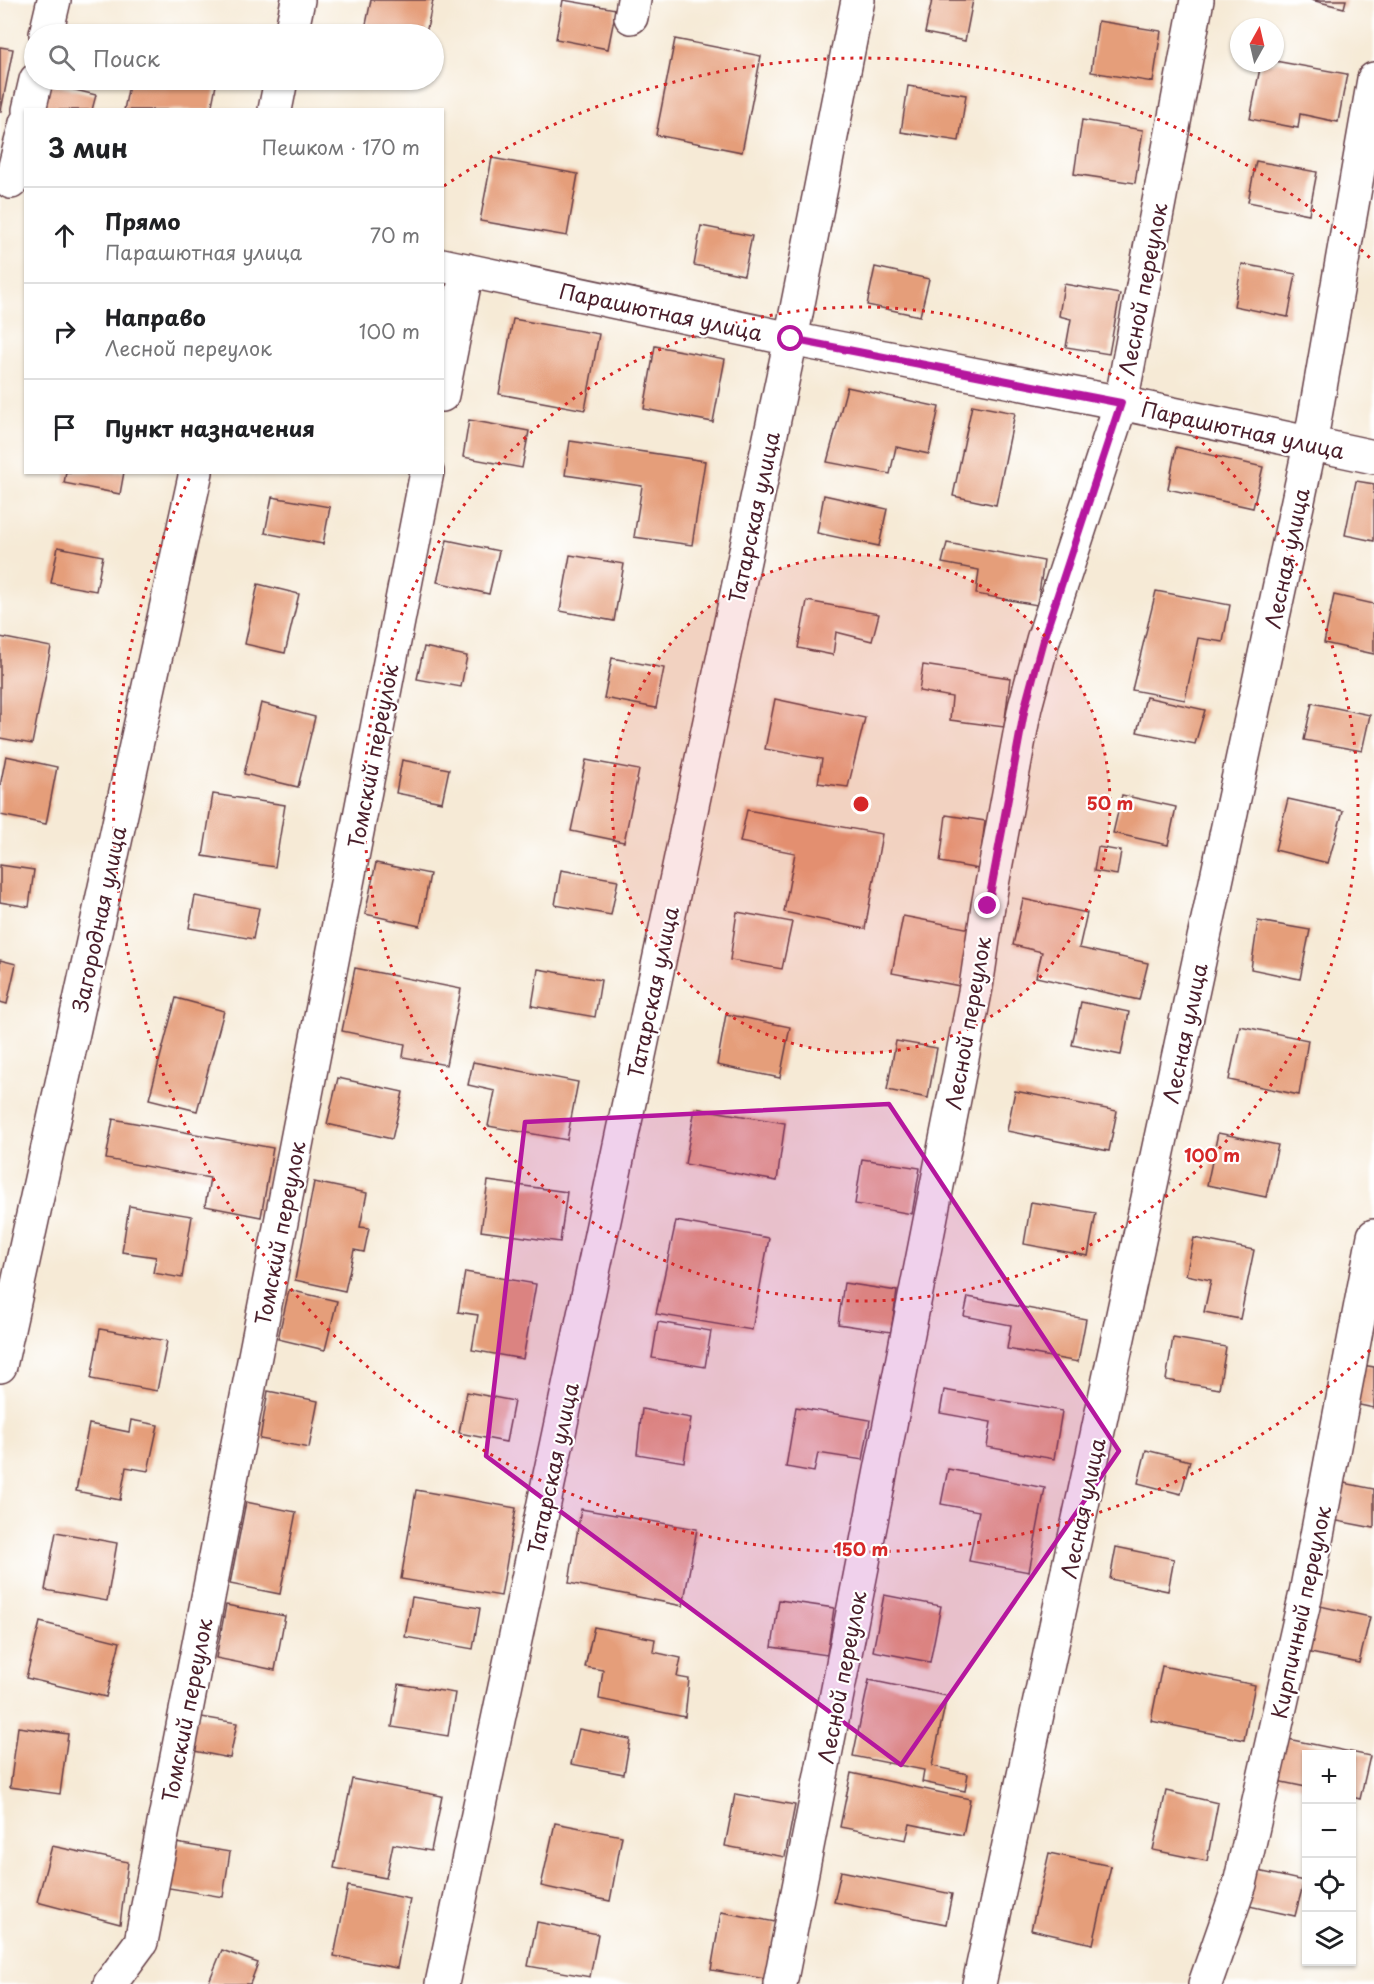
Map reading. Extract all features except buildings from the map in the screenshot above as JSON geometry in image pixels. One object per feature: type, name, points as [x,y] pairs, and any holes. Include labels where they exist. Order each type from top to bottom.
[{"type":"street","points":[[48,24],[54,0]]},
{"type":"street","points":[[293,24],[298,0]]},
{"type":"street","name":"Татарская улица","points":[[442,1984],[791,339],[858,0]]},
{"type":"street","name":"Лесной переулок","points":[[780,1984],[971,1011],[1025,707],[1043,640],[1121,403],[1197,0]]},
{"type":"street","name":"Лесная улица","points":[[979,1984],[1310,445],[1374,79]]},
{"type":"street","points":[[29,108],[34,90]]},
{"type":"street","points":[[275,108],[279,90]]},
{"type":"street","points":[[12,182],[24,131]]},
{"type":"street","points":[[444,375],[455,268]]},
{"type":"street","name":"Парашютная улица","points":[[455,268],[791,339],[1121,403],[1374,457]]},
{"type":"street","name":"Загородная улица","points":[[0,1366],[196,474]]},
{"type":"street","name":"Томский переулок","points":[[110,1984],[141,1942],[427,474]]},
{"type":"street","name":"Кирпичный переулок","points":[[1205,1984],[1240,1884],[1306,1593],[1374,1236]]},
{"type":"highlighted area","points":[[889,1104],[1119,1451],[901,1765],[486,1456],[525,1122]]},
{"type":"route","points":[[791,339],[1121,403],[1043,640],[1025,707],[988,906]]}]
